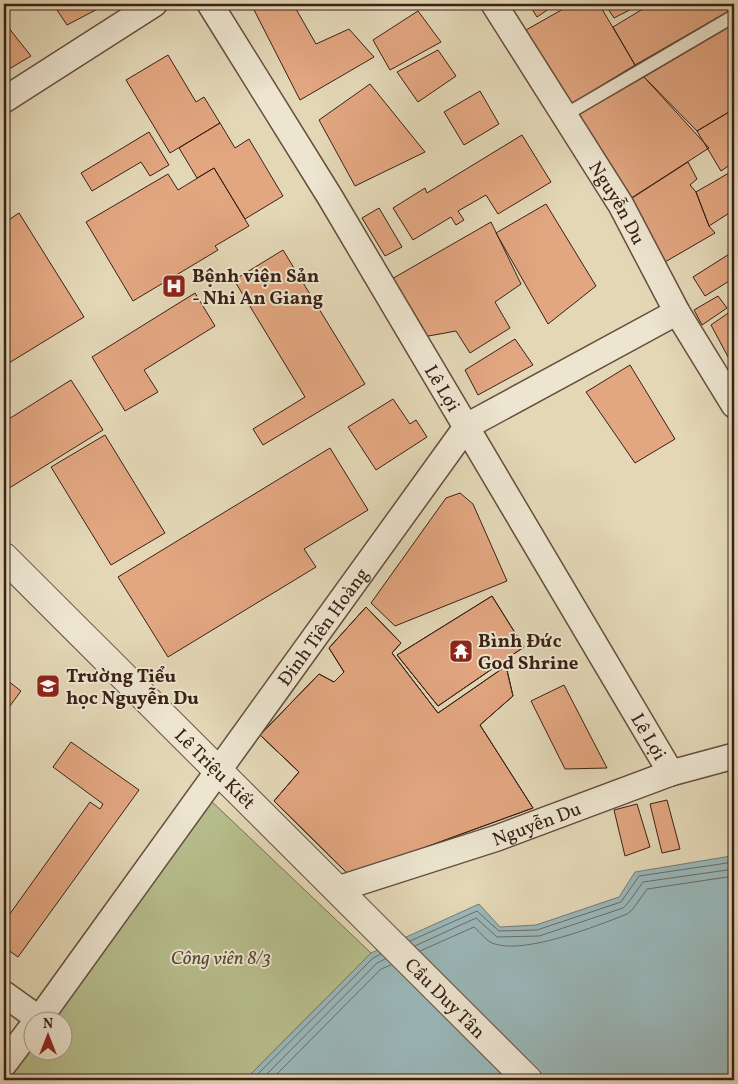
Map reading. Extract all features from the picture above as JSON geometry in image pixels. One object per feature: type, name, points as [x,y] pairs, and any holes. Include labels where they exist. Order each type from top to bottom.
[{"type":"street","points":[[4,100],[154,4]]},
{"type":"street","name":"Lê Lợi","points":[[210,4],[330,197],[467,426],[670,773]]},
{"type":"street","name":"Nguyễn Du","points":[[494,4],[621,205],[677,312],[734,405]]},
{"type":"street","name":"Đinh Tiên Hoàng","points":[[44,1012],[467,426],[677,312]]},
{"type":"street","name":"Lê Triệu Kiết","points":[[4,557],[364,915]]},
{"type":"street","name":"Nguyễn Du","points":[[338,889],[497,838],[670,773],[734,756]]},
{"type":"street","name":"Cầu Duy Tân","points":[[364,915],[528,1080]]},
{"type":"street","points":[[4,994],[24,1012]]},
{"type":"street","name":"Đinh Tiên Hoàng","points":[[4,1064],[22,1041]]},
{"type":"lane","points":[[565,115],[734,16]]},
{"type":"green space","name":"Công viên 8/3","points":[[207,797],[371,953],[245,1080],[5,1080],[22,1056],[22,1062],[72,1062],[72,1012],[53,1012]]},
{"type":"water","points":[[731,856],[734,859],[734,1078],[729,1080],[245,1080],[371,953],[479,904],[500,927],[536,925],[619,897],[635,872]]},
{"type":"building","points":[[53,4],[107,4],[67,25]]},
{"type":"building","points":[[251,4],[305,4],[296,9],[316,44],[349,29],[374,57],[300,100]]},
{"type":"building","points":[[529,4],[556,4],[537,17]]},
{"type":"building","points":[[572,4],[599,4],[635,65],[566,107],[519,34]]},
{"type":"building","points":[[605,4],[641,4],[614,18]]},
{"type":"building","points":[[651,4],[734,4],[734,8],[635,65],[613,27]]},
{"type":"building","points":[[418,11],[441,42],[390,70],[373,40]]},
{"type":"building","points":[[4,22],[31,56],[4,72]]},
{"type":"building","points":[[734,24],[734,109],[697,131],[644,77]]},
{"type":"building","points":[[438,50],[456,76],[418,102],[397,72]]},
{"type":"building","points":[[168,55],[196,102],[204,97],[220,123],[170,153],[126,80]]},
{"type":"building","points":[[644,77],[709,148],[622,204],[573,117]]},
{"type":"building","points":[[370,84],[425,152],[355,186],[319,120]]},
{"type":"building","points":[[480,91],[499,124],[464,145],[444,112]]},
{"type":"building","points":[[734,109],[734,162],[721,171],[697,131]]},
{"type":"building","points":[[220,123],[235,148],[249,139],[283,196],[245,219],[214,168],[197,178],[179,148]]},
{"type":"building","points":[[149,132],[169,165],[150,176],[141,162],[92,191],[81,173]]},
{"type":"building","points":[[522,135],[551,182],[498,214],[486,195],[458,211],[464,220],[456,225],[451,217],[413,240],[393,208],[425,188],[427,193]]},
{"type":"building","points":[[688,162],[697,179],[690,185],[696,192],[709,226],[715,233],[665,262],[626,202]]},
{"type":"building","points":[[214,168],[249,226],[215,246],[218,250],[133,301],[86,222],[168,174],[178,190]]},
{"type":"building","points":[[734,170],[734,210],[709,226],[696,192]]},
{"type":"building","points":[[546,204],[596,286],[548,324],[496,233]]},
{"type":"building","points":[[379,208],[402,247],[385,256],[362,218]]},
{"type":"building","points":[[19,213],[84,317],[4,366],[4,223]]},
{"type":"building","points":[[491,222],[521,284],[495,302],[510,328],[470,353],[456,331],[423,337],[390,280]]},
{"type":"building","points":[[283,250],[365,384],[263,445],[253,429],[305,397],[234,280]]},
{"type":"building","points":[[734,251],[734,278],[705,296],[693,277]]},
{"type":"building","points":[[195,293],[215,326],[144,370],[158,392],[125,411],[92,357]]},
{"type":"building","points":[[718,296],[727,308],[702,325],[694,310]]},
{"type":"building","points":[[734,309],[734,368],[711,325]]},
{"type":"building","points":[[515,339],[533,365],[478,395],[465,370]]},
{"type":"building","points":[[630,365],[675,439],[635,463],[586,392]]},
{"type":"building","points":[[71,380],[103,430],[6,490],[4,487],[4,422]]},
{"type":"building","points":[[393,399],[410,424],[416,420],[427,437],[376,470],[348,427]]},
{"type":"building","points":[[105,435],[165,533],[111,565],[51,467]]},
{"type":"building","points":[[330,448],[368,510],[304,549],[316,567],[168,657],[118,577]]},
{"type":"building","points":[[460,493],[473,504],[507,581],[395,626],[371,603],[446,498]]},
{"type":"building","name":"Bình Đức God Shrine","points":[[492,596],[524,647],[438,706],[397,655]]},
{"type":"building","name":"Bình Đức God Shrine","points":[[492,596],[524,647],[438,706],[397,655]]},
{"type":"building","points":[[366,607],[401,643],[392,653],[438,713],[506,666],[513,696],[480,725],[533,808],[349,875],[274,801],[299,772],[260,735],[319,674],[334,682],[344,672],[329,648]]},
{"type":"building","points":[[366,607],[401,643],[392,653],[438,713],[506,666],[513,696],[480,725],[533,808],[349,875],[274,801],[299,772],[260,735],[319,674],[334,682],[344,672],[329,648]]},
{"type":"building","points":[[4,678],[21,691],[4,714]]},
{"type":"building","points":[[564,685],[607,768],[565,769],[531,701]]},
{"type":"building","points":[[71,742],[139,790],[18,957],[4,947],[4,911],[9,915],[90,802],[100,809],[103,804],[53,767]]},
{"type":"building","points":[[667,800],[680,849],[662,853],[650,804]]},
{"type":"building","points":[[637,804],[650,847],[625,856],[614,810]]},
{"type":"place","name":"Bệnh viện Sản - Nhi An Giang","points":[[174,286]]},
{"type":"place","name":"Bình Đức God Shrine","points":[[461,651]]},
{"type":"place","name":"Trường Tiểu học Nguyễn Du","points":[[48,686]]}]
